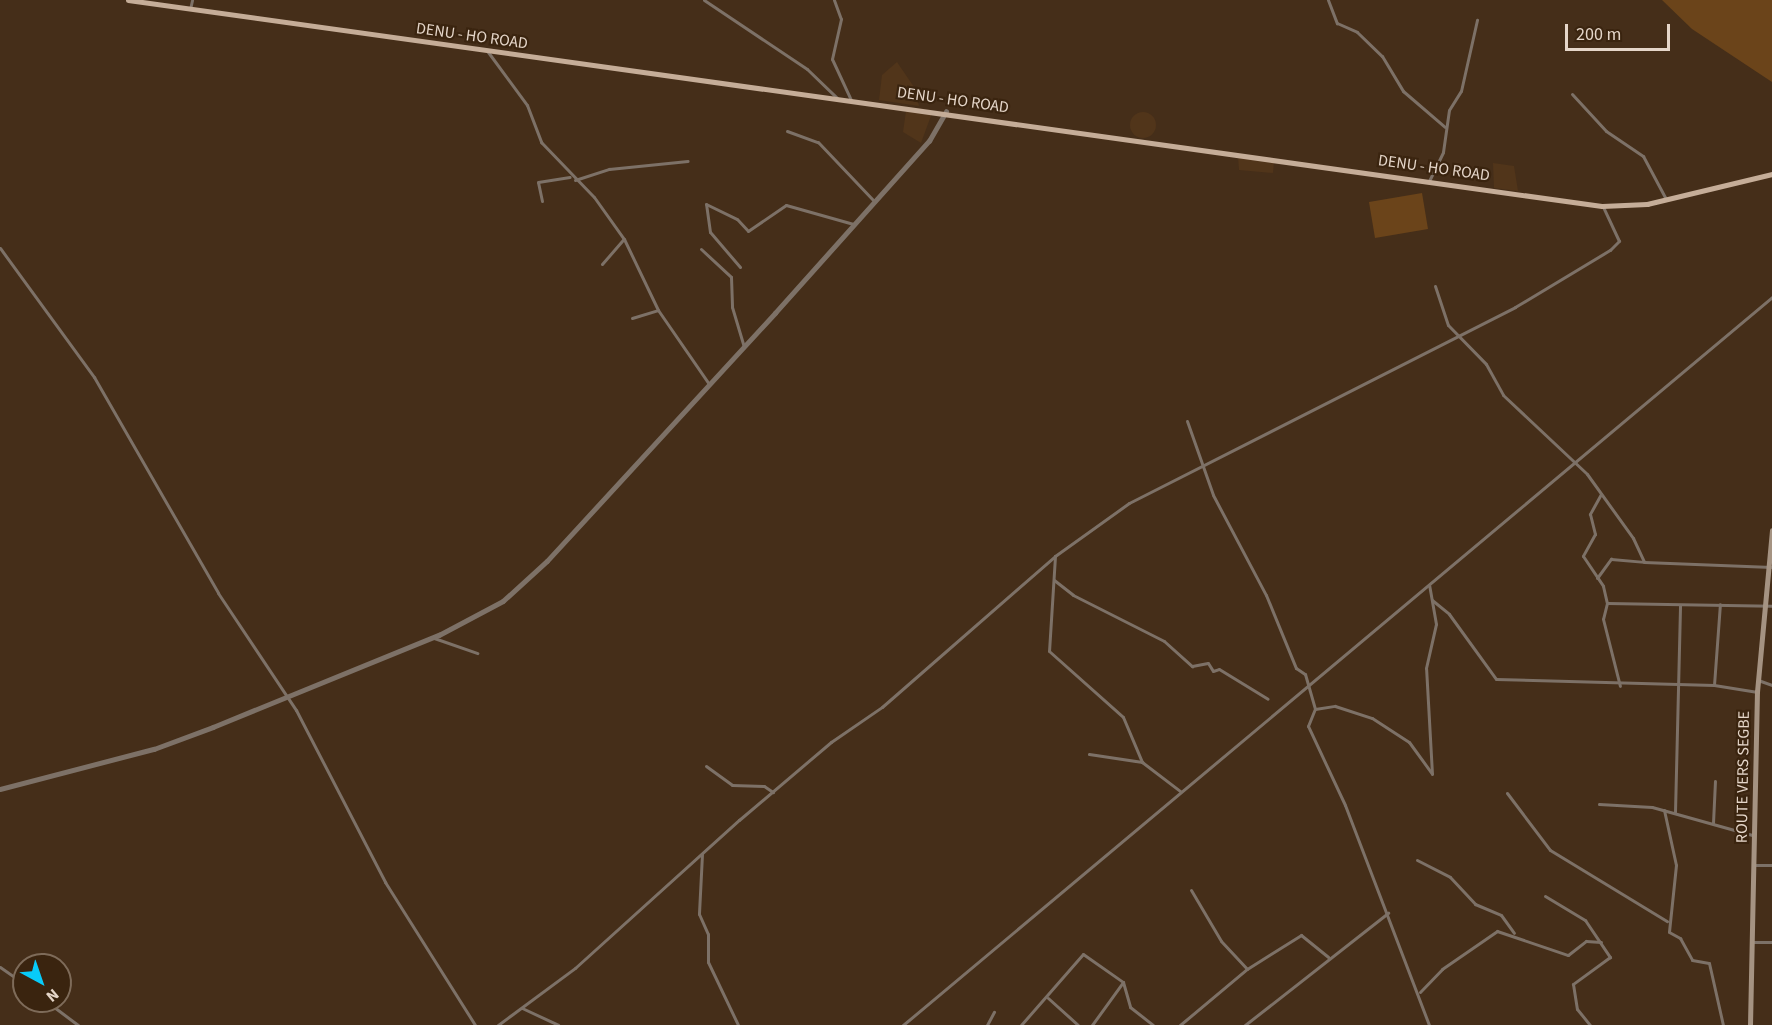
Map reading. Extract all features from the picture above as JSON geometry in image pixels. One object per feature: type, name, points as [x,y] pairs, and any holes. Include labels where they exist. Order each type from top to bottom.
[{"type":"main road","name":"DENU - HO ROAD","points":[[128,0],[488,52],[946,112],[1602,206],[1666,199],[1772,174]]},
{"type":"main road","name":"ROUTE VERS SEGBE","points":[[1750,1025],[1754,865],[1752,836],[1757,692],[1763,605],[1770,567],[1772,531]]},
{"type":"street","points":[[190,9],[192,0]]},
{"type":"street","points":[[704,0],[807,69],[837,98]]},
{"type":"street","points":[[834,0],[841,19],[832,59],[851,100]]},
{"type":"street","points":[[1328,0],[1337,23],[1357,32],[1382,56],[1403,91],[1445,127]]},
{"type":"street","points":[[1429,181],[1443,152],[1445,127],[1461,91],[1477,20]]},
{"type":"street","points":[[488,52],[527,105],[541,142],[571,179],[594,197],[624,239],[658,310],[710,384]]},
{"type":"street","points":[[1572,94],[1606,131],[1643,156],[1666,199]]},
{"type":"street","points":[[0,789],[154,749],[434,638],[487,612],[524,584],[744,347],[929,141],[946,112]]},
{"type":"street","points":[[787,130],[818,142],[874,201]]},
{"type":"street","points":[[542,201],[538,182],[571,179],[611,168],[688,161]]},
{"type":"street","points":[[740,267],[710,232],[703,212],[706,204],[737,219],[748,231],[786,205],[853,224]]},
{"type":"street","points":[[498,1025],[601,945],[773,792],[882,707],[1055,556],[1129,503],[1204,467],[1456,333],[1515,307],[1617,246],[1618,234],[1602,206]]},
{"type":"street","points":[[602,264],[624,239]]},
{"type":"street","points":[[0,248],[94,377],[218,593],[288,697],[385,882],[475,1025]]},
{"type":"street","points":[[701,249],[731,278],[732,307],[744,347]]},
{"type":"street","points":[[1434,286],[1456,333],[1486,364],[1503,395],[1574,462],[1602,494],[1644,562]]},
{"type":"street","points":[[903,1025],[1772,297]]},
{"type":"street","points":[[632,318],[658,310]]},
{"type":"street","points":[[1187,422],[1204,467],[1309,687],[1315,708],[1308,726],[1388,913],[1420,993],[1429,1025]]},
{"type":"street","points":[[1602,494],[1590,514],[1595,534],[1583,556],[1597,578],[1607,603],[1603,619],[1620,686]]},
{"type":"street","points":[[1055,556],[1049,651],[1123,717],[1142,762]]},
{"type":"street","points":[[1597,578],[1611,559],[1770,567]]},
{"type":"street","points":[[1054,580],[1081,600],[1164,641],[1192,666],[1208,663],[1213,671],[1219,669],[1268,699]]},
{"type":"street","points":[[1315,708],[1335,705],[1388,725],[1421,755],[1432,774],[1426,668],[1436,624],[1429,585]]},
{"type":"street","points":[[1431,598],[1449,614],[1496,680],[1620,686],[1714,685],[1757,692]]},
{"type":"street","points":[[1607,603],[1772,606]]},
{"type":"street","points":[[1714,685],[1720,604]]},
{"type":"street","points":[[1675,812],[1676,687],[1680,605]]},
{"type":"street","points":[[434,638],[477,652]]},
{"type":"street","points":[[1758,680],[1772,685]]},
{"type":"street","points":[[1089,754],[1142,762],[1180,791]]},
{"type":"street","points":[[706,766],[732,785],[765,786],[773,792]]},
{"type":"street","points":[[1713,823],[1715,781]]},
{"type":"street","points":[[1507,793],[1550,850],[1667,921]]},
{"type":"street","points":[[1599,804],[1675,812],[1752,836]]},
{"type":"street","points":[[1664,810],[1676,865],[1667,921],[1669,932],[1680,938],[1692,960],[1709,963],[1723,1025]]},
{"type":"street","points":[[702,853],[699,914],[708,934],[708,962],[738,1025]]},
{"type":"street","points":[[1417,860],[1450,877],[1475,904],[1500,915],[1514,933]]},
{"type":"street","points":[[1754,865],[1772,865]]},
{"type":"street","points":[[1191,890],[1221,941],[1247,969]]},
{"type":"street","points":[[1545,896],[1585,920],[1610,957],[1573,984],[1577,1009],[1590,1025]]},
{"type":"street","points":[[1245,1025],[1328,957],[1388,913]]},
{"type":"street","points":[[1420,993],[1442,969],[1497,932],[1514,933],[1568,955],[1586,941],[1601,942]]},
{"type":"street","points":[[1180,1025],[1247,969],[1301,935],[1328,957]]},
{"type":"street","points":[[1753,942],[1772,942]]},
{"type":"street","points":[[1021,1025],[1048,998],[1083,954],[1123,982],[1130,1007],[1153,1025]]},
{"type":"street","points":[[1092,1025],[1123,982]]},
{"type":"street","points":[[1048,998],[1078,1025]]},
{"type":"street","points":[[522,1008],[558,1025]]},
{"type":"street","points":[[987,1025],[994,1011]]},
{"type":"street","points":[[62,1013],[78,1025]]},
{"type":"shaded area","points":[[1662,0],[1772,0],[1772,82],[1692,29]]},
{"type":"shaded area","points":[[897,62],[914,87],[919,106],[879,100],[882,75]]},
{"type":"shaded area","points":[[906,111],[932,113],[921,143],[903,132]]},
{"type":"shaded area","points":[[1143,112],[1152,116],[1156,125],[1152,134],[1143,138],[1134,134],[1130,125],[1134,116]]},
{"type":"shaded area","points":[[1238,156],[1274,161],[1273,173],[1239,170]]},
{"type":"shaded area","points":[[1493,163],[1514,166],[1518,191],[1494,188]]},
{"type":"shaded area","points":[[1422,193],[1428,229],[1375,238],[1369,202]]}]
